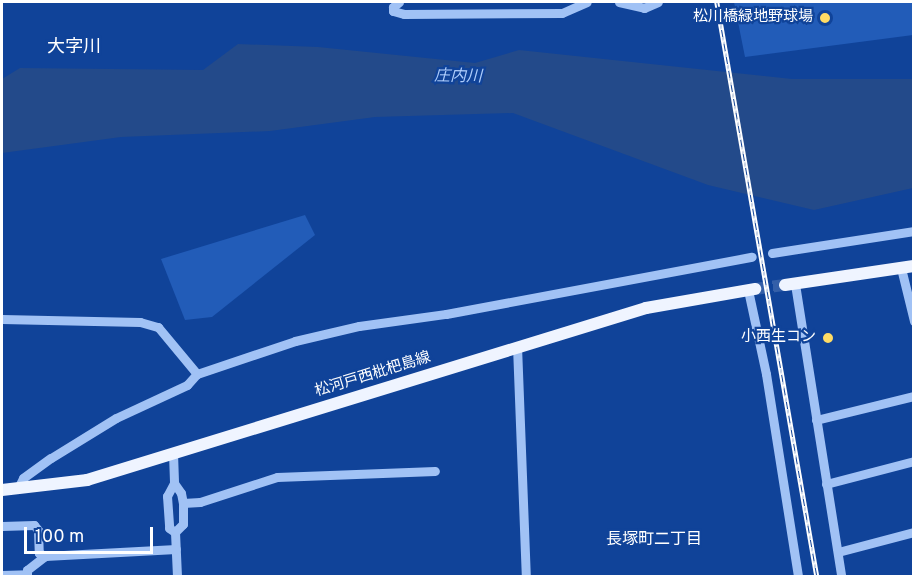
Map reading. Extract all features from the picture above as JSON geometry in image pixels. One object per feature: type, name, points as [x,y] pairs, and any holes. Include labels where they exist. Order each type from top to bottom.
[{"type":"main road","points":[[790,284],[908,267]]},
{"type":"main road","name":"松河戸西枇杷島線","points":[[2,490],[87,480],[646,308],[751,290]]},
{"type":"street","points":[[399,2],[393,7],[393,11],[404,14],[562,13],[587,2]]},
{"type":"street","points":[[619,2],[644,8],[658,2]]},
{"type":"street","points":[[772,253],[914,231]]},
{"type":"street","points":[[18,488],[23,478],[59,453],[116,418],[187,385],[197,374],[295,341],[359,326],[446,314],[752,257]]},
{"type":"street","points":[[908,267],[914,321]]},
{"type":"street","points":[[790,284],[816,420],[841,576]]},
{"type":"street","points":[[751,290],[798,576]]},
{"type":"street","points":[[2,319],[140,322],[158,327],[197,374]]},
{"type":"street","points":[[517,346],[526,576]]},
{"type":"street","points":[[816,420],[914,396]]},
{"type":"street","points":[[173,453],[174,483],[167,495],[168,528],[175,532]]},
{"type":"street","points":[[826,484],[914,461]]},
{"type":"street","points":[[183,503],[200,502],[277,477],[435,471]]},
{"type":"street","points":[[174,483],[181,493],[183,503],[183,524],[175,532],[177,576]]},
{"type":"street","points":[[2,526],[34,525],[38,530],[39,553],[45,556],[176,549]]},
{"type":"street","points":[[837,552],[914,532]]},
{"type":"street","points":[[2,575],[27,575],[27,570],[45,556]]},
{"type":"shaded area","name":"松川橋緑地野球場","points":[[734,2],[913,2],[913,35],[745,57]]},
{"type":"shaded area","points":[[305,215],[315,235],[212,317],[185,320],[161,259]]},
{"type":"water","name":"庄内川","points":[[238,44],[318,47],[475,63],[519,50],[792,79],[913,79],[913,188],[814,210],[708,185],[513,113],[375,117],[270,131],[121,137],[2,153],[2,79],[20,68],[203,70]]},
{"type":"tunnel","points":[[755,289],[785,285]]},
{"type":"railway","points":[[717,2],[817,576]]},
{"type":"place","name":"松川橋緑地野球場","points":[[825,18]]},
{"type":"place","name":"小西生コン","points":[[828,338]]},
{"type":"district","name":"大字川","points":[[74,48]]},
{"type":"district","name":"長塚町二丁目","points":[[654,540]]}]
